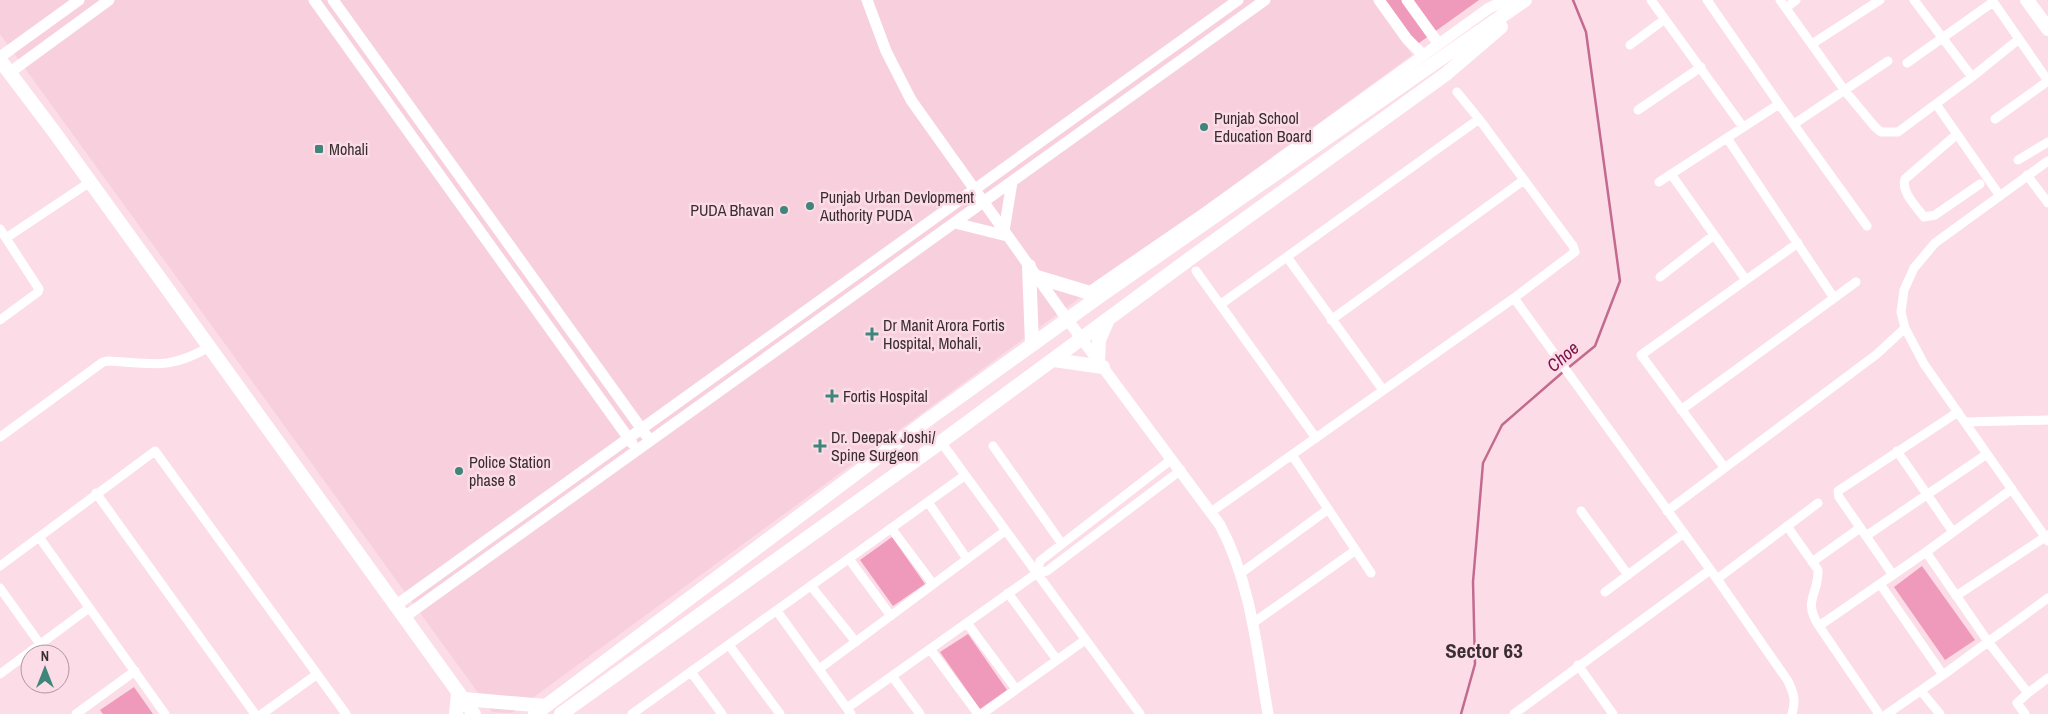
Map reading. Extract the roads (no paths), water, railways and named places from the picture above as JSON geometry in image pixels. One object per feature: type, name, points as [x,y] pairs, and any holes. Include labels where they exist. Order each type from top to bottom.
[{"type":"main road","points":[[2027,0],[2048,29]]},
{"type":"main road","points":[[461,696],[540,710],[926,421],[1067,319],[1094,294],[1524,1],[1526,6],[1446,74],[941,442],[561,714]]},
{"type":"main road","points":[[0,58],[474,714]]},
{"type":"main road","points":[[1032,344],[1033,271],[1094,294]]},
{"type":"main road","points":[[1054,360],[1101,364],[1099,340],[1109,319]]},
{"type":"main road","points":[[456,714],[461,696]]},
{"type":"street","points":[[0,58],[79,0]]},
{"type":"street","points":[[9,73],[110,0]]},
{"type":"street","points":[[314,0],[637,450]]},
{"type":"street","points":[[333,0],[650,441]]},
{"type":"street","points":[[867,0],[886,51],[911,100],[1067,319],[1212,512],[1228,539],[1240,573],[1253,623],[1268,714]]},
{"type":"street","points":[[395,606],[1238,0]]},
{"type":"street","points":[[403,618],[1265,0]]},
{"type":"street","points":[[1379,0],[1407,39],[1423,56]]},
{"type":"street","points":[[1407,0],[1438,43]]},
{"type":"street","points":[[1651,0],[1743,127]]},
{"type":"street","points":[[1707,0],[1867,226]]},
{"type":"street","points":[[1796,0],[1783,4],[1845,91],[1881,132],[1898,132],[2020,39]]},
{"type":"street","points":[[1812,44],[1880,0]]},
{"type":"street","points":[[1914,0],[1972,77]]},
{"type":"street","points":[[1094,294],[1423,56],[1438,43],[1495,4],[1524,1]]},
{"type":"street","points":[[1907,63],[1993,1],[2048,82],[1995,119]]},
{"type":"street","points":[[1630,45],[1665,19]]},
{"type":"street","points":[[1204,25],[1213,37]]},
{"type":"street","points":[[358,60],[370,51]]},
{"type":"street","points":[[1794,124],[1888,61]]},
{"type":"street","points":[[1638,110],[1701,68]]},
{"type":"street","points":[[1113,90],[1122,103]]},
{"type":"street","points":[[1212,512],[1572,255],[1575,249],[1480,119],[1457,92]]},
{"type":"street","points":[[1659,182],[1779,104]]},
{"type":"street","points":[[1936,104],[2000,196]]},
{"type":"street","points":[[1221,304],[1480,119]]},
{"type":"street","points":[[1956,135],[1905,179],[1903,185],[1906,192],[1924,217],[1929,217],[1935,216],[1980,184]]},
{"type":"street","points":[[1727,138],[1834,298]]},
{"type":"street","points":[[2018,160],[2048,142]]},
{"type":"street","points":[[424,153],[437,144]]},
{"type":"street","points":[[1956,596],[2047,538],[1924,364],[1905,328],[1901,312],[1904,290],[1914,268],[1935,243],[2048,161]]},
{"type":"street","points":[[1671,174],[1746,280]]},
{"type":"street","points":[[2027,175],[2048,203]]},
{"type":"street","points":[[1331,320],[1524,180]]},
{"type":"street","points":[[6,238],[90,182]]},
{"type":"street","points":[[1006,234],[1012,182]]},
{"type":"street","points":[[955,223],[1006,234]]},
{"type":"street","points":[[0,229],[39,289],[38,292],[0,320]]},
{"type":"street","points":[[1660,276],[1714,235]]},
{"type":"street","points":[[1724,467],[1642,355],[1798,243]]},
{"type":"street","points":[[1287,257],[1383,390]]},
{"type":"street","points":[[1196,270],[1316,438]]},
{"type":"street","points":[[1681,410],[1856,282]]},
{"type":"street","points":[[1514,298],[1717,579],[1788,681],[1795,694],[1792,714]]},
{"type":"street","points":[[1667,511],[1877,354],[1905,328]]},
{"type":"street","points":[[562,345],[575,336]]},
{"type":"street","points":[[0,437],[102,362],[168,364],[184,360],[209,347]]},
{"type":"street","points":[[1893,575],[1839,497],[1838,491],[1958,412]]},
{"type":"street","points":[[1965,422],[2048,420]]},
{"type":"street","points":[[941,442],[964,476],[1140,714]]},
{"type":"street","points":[[993,446],[1062,544]]},
{"type":"street","points":[[0,566],[152,451],[156,451],[346,714]]},
{"type":"street","points":[[1897,451],[1953,532]]},
{"type":"street","points":[[1866,536],[1987,454]]},
{"type":"street","points":[[1292,455],[1327,510],[1371,573]]},
{"type":"street","points":[[1037,573],[1040,561],[1172,459]]},
{"type":"street","points":[[776,611],[849,711],[892,676],[1008,593],[1037,573],[1048,571],[1181,470]]},
{"type":"street","points":[[632,714],[964,476]]},
{"type":"street","points":[[1820,626],[1926,552],[2012,488]]},
{"type":"street","points":[[96,493],[255,714]]},
{"type":"street","points":[[928,502],[967,559]]},
{"type":"street","points":[[1717,579],[1818,503]]},
{"type":"street","points":[[1240,573],[1327,510]]},
{"type":"street","points":[[1581,511],[1628,575]]},
{"type":"street","points":[[1787,526],[1818,570],[1818,579],[1810,601],[1813,616],[1879,714]]},
{"type":"street","points":[[892,528],[933,584]]},
{"type":"street","points":[[1812,562],[1860,528]]},
{"type":"street","points":[[819,669],[1005,531]]},
{"type":"street","points":[[1605,592],[1684,533]]},
{"type":"street","points":[[39,537],[165,714]]},
{"type":"street","points":[[1253,623],[1355,549]]},
{"type":"street","points":[[1926,552],[1989,643],[2028,693]]},
{"type":"street","points":[[849,558],[891,616]]},
{"type":"street","points":[[1514,714],[1578,665],[1710,570]]},
{"type":"street","points":[[1880,584],[1943,675]]},
{"type":"street","points":[[812,586],[856,642]]},
{"type":"street","points":[[0,588],[40,644],[90,608]]},
{"type":"street","points":[[1008,593],[1057,660]]},
{"type":"street","points":[[1887,714],[1989,643],[2048,598]]},
{"type":"street","points":[[967,622],[1016,690]]},
{"type":"street","points":[[982,714],[1085,640]]},
{"type":"street","points":[[729,644],[780,714]]},
{"type":"street","points":[[930,649],[978,714]]},
{"type":"street","points":[[0,674],[20,659]]},
{"type":"street","points":[[1578,665],[1612,714]]},
{"type":"street","points":[[76,714],[134,671]]},
{"type":"street","points":[[691,672],[721,714]]},
{"type":"street","points":[[262,714],[316,674]]},
{"type":"street","points":[[892,676],[920,714]]},
{"type":"street","points":[[2025,714],[2017,703],[2048,678]]},
{"type":"street","points":[[1921,691],[1940,714]]},
{"type":"street","points":[[87,706],[93,714]]},
{"type":"waterway","name":"Choe","points":[[1568,368],[1595,346],[1620,281],[1586,32],[1573,0]]},
{"type":"waterway","name":"Choe","points":[[1461,714],[1475,664],[1473,582],[1483,463],[1502,425],[1563,372]]},
{"type":"place","name":"Punjab School Education Board","points":[[1204,127]]},
{"type":"place","name":"Mohali","points":[[319,149]]},
{"type":"place","name":"Punjab Urban Devlopment Authority PUDA","points":[[810,206]]},
{"type":"place","name":"PUDA Bhavan","points":[[784,210]]},
{"type":"place","name":"Dr Manit Arora Fortis Hospital, Mohali,","points":[[872,334]]},
{"type":"place","name":"Fortis Hospital","points":[[832,396]]},
{"type":"place","name":"Dr. Deepak Joshi/ Spine Surgeon","points":[[820,446]]},
{"type":"place","name":"Police Station phase 8","points":[[459,471]]},
{"type":"district","name":"Sector 63","points":[[1484,651]]}]
